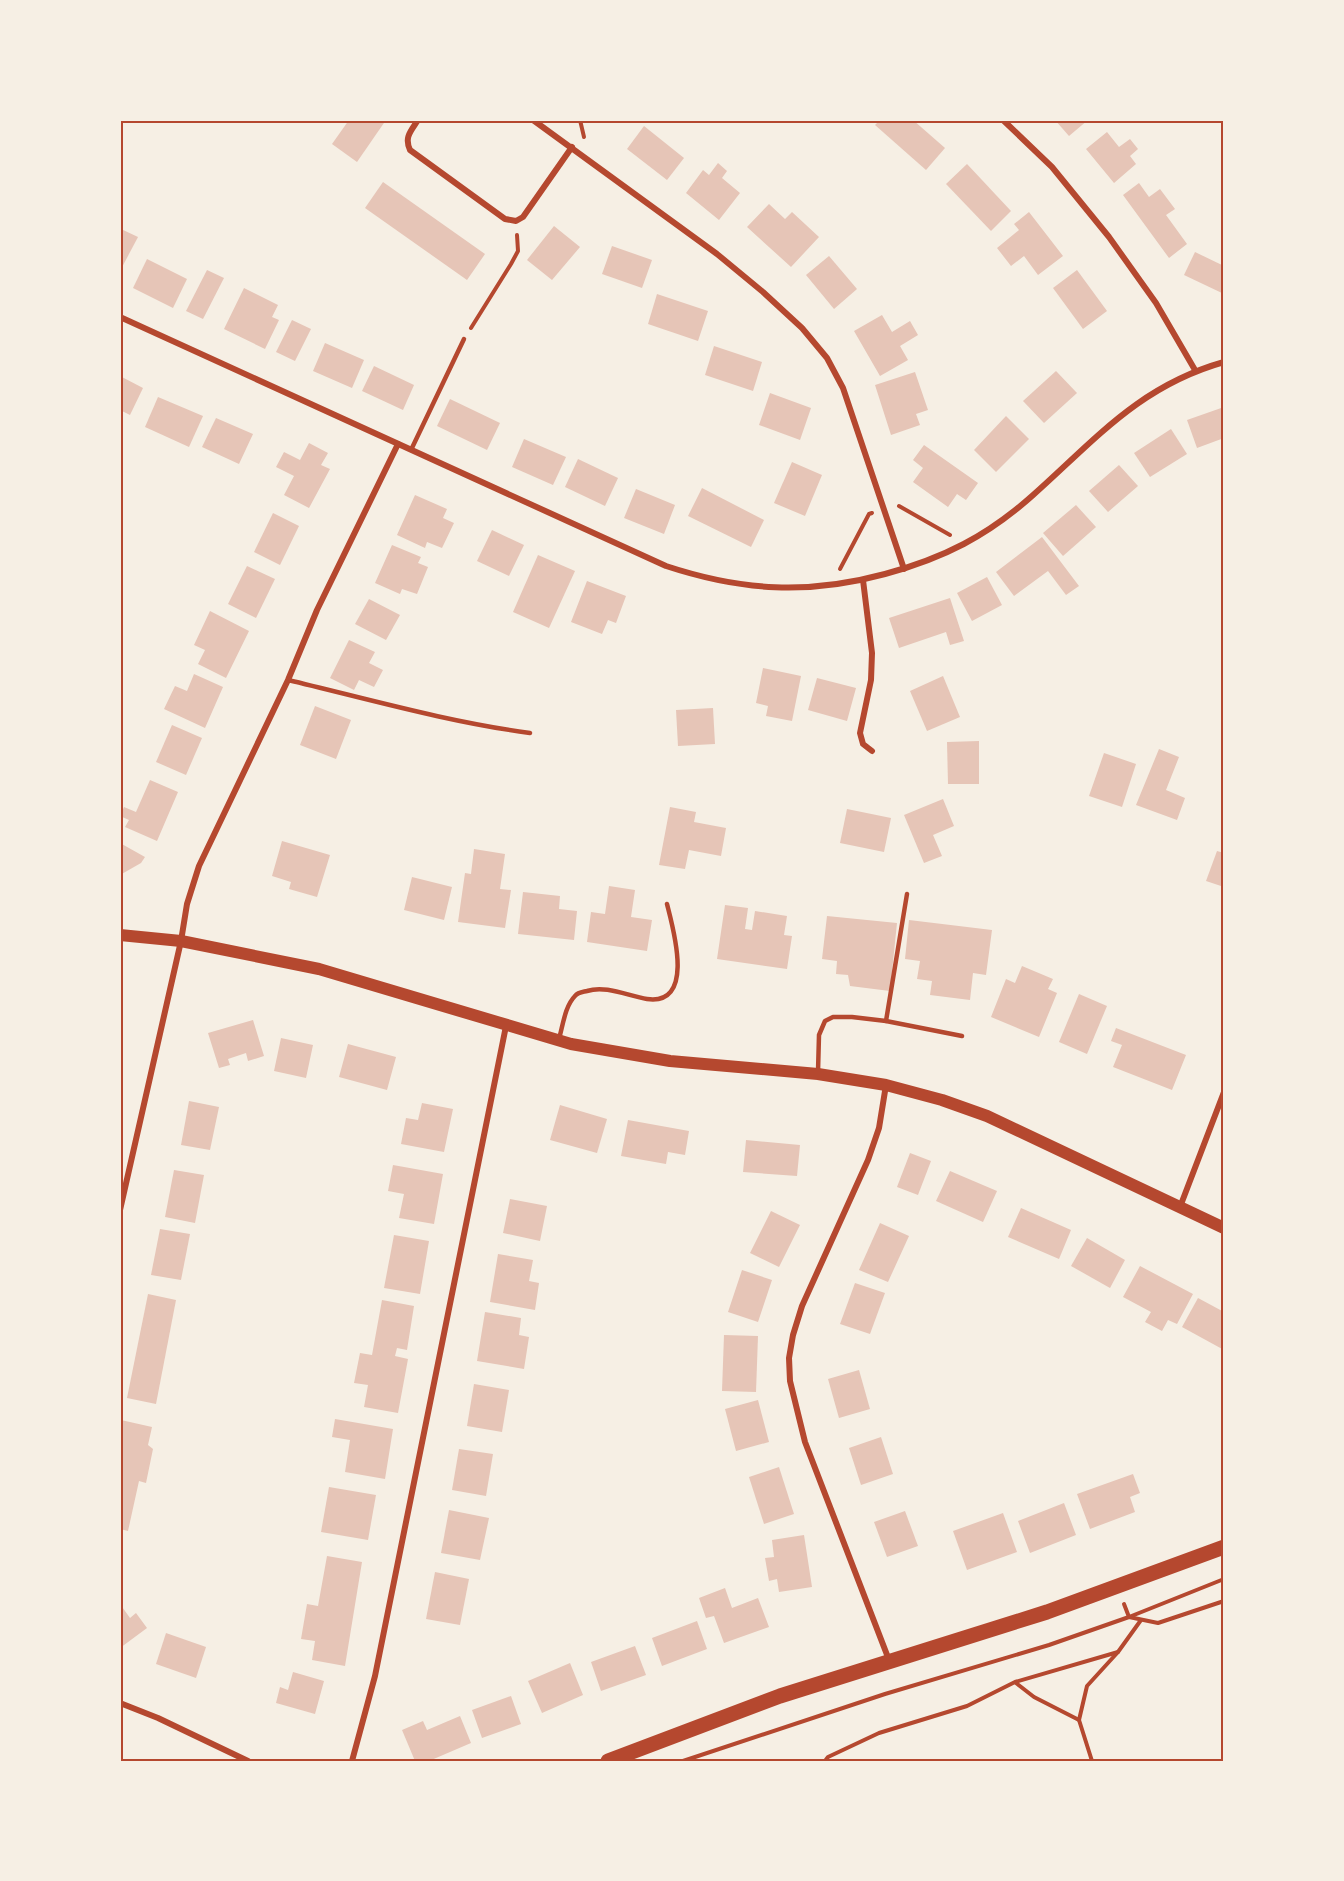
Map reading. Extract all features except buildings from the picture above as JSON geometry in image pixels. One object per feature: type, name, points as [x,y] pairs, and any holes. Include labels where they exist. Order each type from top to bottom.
[{"type":"main road","points":[[120,934],[181,941],[319,969],[559,1040],[670,1061],[818,1074],[886,1085],[942,1100],[987,1116],[1224,1228]]},
{"type":"main road","points":[[608,1761],[780,1696],[1047,1612],[1224,1547]]},
{"type":"street","points":[[418,120],[408,135],[407,143],[410,150],[505,219],[516,221],[524,217],[572,147]]},
{"type":"street","points":[[533,120],[717,254],[802,328],[827,358],[843,388],[904,569]]},
{"type":"street","points":[[1003,120],[1052,167],[1109,237],[1156,303],[1195,370]]},
{"type":"street","points":[[120,316],[666,566],[699,576],[747,585],[802,588],[863,580],[904,569],[966,545],[996,527],[1109,424],[1164,386],[1195,370],[1224,362]]},
{"type":"street","points":[[120,1210],[181,941],[187,904],[199,866],[288,680],[317,610],[398,444]]},
{"type":"street","points":[[863,580],[872,653],[871,680],[860,733],[863,744],[872,751]]},
{"type":"street","points":[[352,1761],[375,1676],[506,1026]]},
{"type":"street","points":[[886,1085],[879,1128],[868,1160],[802,1306],[789,1358],[790,1381],[805,1442],[889,1662]]},
{"type":"street","points":[[1180,1207],[1224,1092]]},
{"type":"street","points":[[120,1703],[158,1718],[248,1761]]},
{"type":"lane","points":[[411,450],[464,339]]},
{"type":"lane","points":[[288,680],[432,715],[530,733]]},
{"type":"lane","points":[[886,1021],[907,894]]},
{"type":"lane","points":[[559,1040],[569,1004],[576,994],[593,989],[660,999],[670,991],[676,981],[678,968],[676,942],[667,904]]},
{"type":"lane","points":[[818,1074],[819,1035],[825,1021],[833,1017],[886,1021],[962,1036]]},
{"type":"path","points":[[464,339],[518,251],[516,221]]},
{"type":"path","points":[[683,1761],[885,1694],[1049,1645],[1129,1617],[1224,1579]]},
{"type":"path","points":[[1129,1617],[1158,1623],[1224,1602]]},
{"type":"path","points":[[1092,1761],[1079,1720],[1088,1686],[1118,1652],[1141,1620]]},
{"type":"path","points":[[825,1761],[828,1756],[879,1733],[967,1706],[1015,1682],[1118,1652]]},
{"type":"path","points":[[1015,1682],[1034,1697],[1079,1720]]}]
